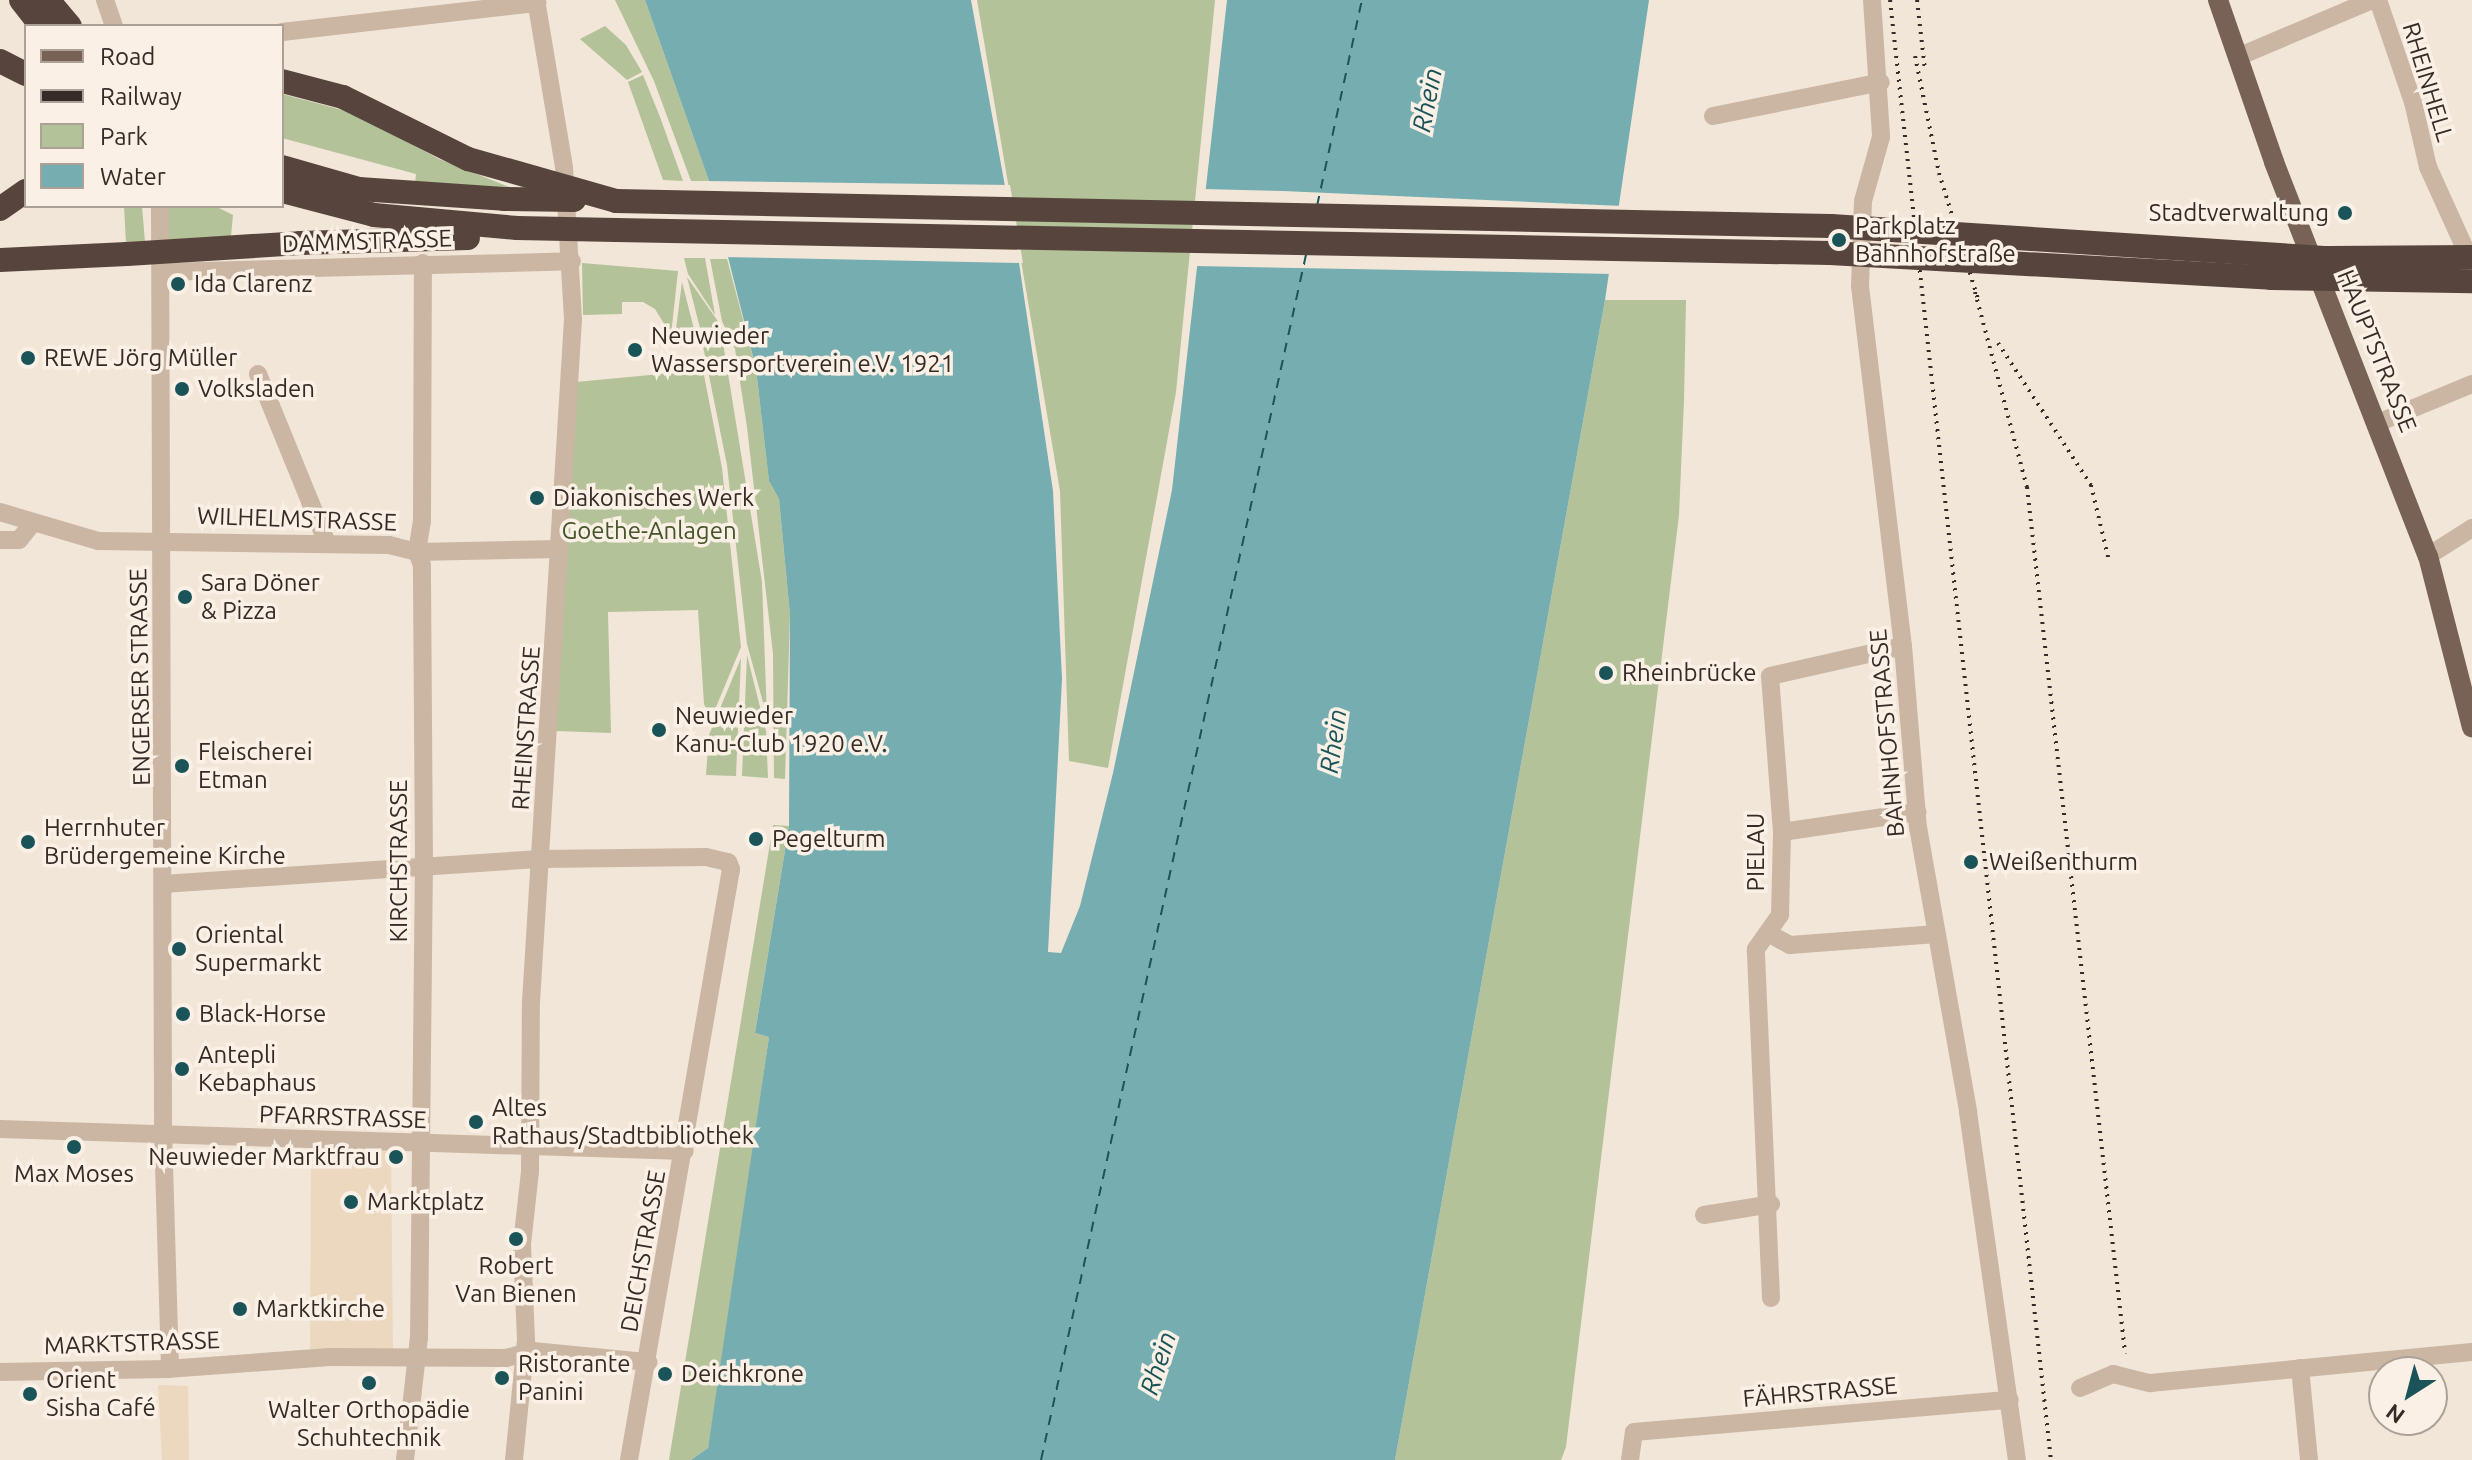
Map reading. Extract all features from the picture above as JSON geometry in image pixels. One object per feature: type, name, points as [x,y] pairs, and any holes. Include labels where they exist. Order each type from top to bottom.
[{"type":"highway","points":[[21,0],[39,24]]},
{"type":"highway","points":[[48,0],[68,24]]},
{"type":"highway","points":[[0,61],[24,73]]},
{"type":"highway","points":[[284,82],[343,97],[490,167],[616,201]]},
{"type":"highway","points":[[284,168],[359,189],[397,194],[1778,224],[2328,258],[2472,257]]},
{"type":"highway","points":[[0,209],[24,192]]},
{"type":"highway","points":[[284,192],[374,215],[517,228],[1830,253],[2271,278],[2472,281]]},
{"type":"highway","points":[[0,260],[465,238],[517,228]]},
{"type":"main road","name":"HAUPTSTRASSE","points":[[2218,0],[2328,307],[2380,422],[2428,556],[2472,727]]},
{"type":"street","points":[[105,0],[113,24]]},
{"type":"street","name":"BAHNHOFSTRASSE","points":[[1872,0],[1881,82],[1881,137],[1863,201],[1858,251],[1903,646],[1918,812],[2017,1460]]},
{"type":"street","points":[[2240,56],[2375,0]]},
{"type":"street","name":"RHEINHELL","points":[[2375,0],[2413,102],[2428,167],[2472,264]]},
{"type":"street","points":[[284,32],[536,2]]},
{"type":"street","name":"RHEINSTRASSE","points":[[514,1460],[522,1354],[531,1002],[571,384],[572,261],[564,167],[536,2]]},
{"type":"street","points":[[1713,116],[1881,82]]},
{"type":"street","name":"ENGERSER STRASSE","points":[[160,208],[163,272],[163,1131],[170,1369]]},
{"type":"street","name":"DAMMSTRASSE","points":[[163,272],[572,261]]},
{"type":"street","name":"KIRCHSTRASSE","points":[[405,1460],[419,1359],[424,865],[422,565],[417,552],[422,522],[423,263]]},
{"type":"street","points":[[258,374],[327,543]]},
{"type":"street","points":[[2380,422],[2472,384]]},
{"type":"street","name":"WILHELMSTRASSE","points":[[0,512],[98,541],[327,543],[406,546],[417,552],[560,549]]},
{"type":"street","points":[[0,540],[25,538],[33,523]]},
{"type":"street","points":[[2428,556],[2472,528]]},
{"type":"street","name":"PIELAU","points":[[1771,1298],[1771,1204],[1756,949],[1780,915],[1782,832],[1770,676],[1903,646]]},
{"type":"street","points":[[1782,832],[1918,812]]},
{"type":"street","name":"DEICHSTRASSE","points":[[541,859],[706,857],[728,862],[731,869],[685,1151],[629,1460]]},
{"type":"street","points":[[163,884],[541,859]]},
{"type":"street","points":[[1768,933],[1790,945],[1937,934]]},
{"type":"street","name":"PFARRSTRASSE","points":[[0,1129],[163,1131],[419,1144],[685,1151]]},
{"type":"street","points":[[1704,1215],[1771,1204]]},
{"type":"street","points":[[2080,1388],[2113,1374],[2150,1383],[2472,1352]]},
{"type":"street","name":"MARKTSTRASSE","points":[[0,1372],[170,1369],[330,1357],[419,1359],[522,1354],[648,1362]]},
{"type":"street","points":[[2300,1368],[2309,1460]]},
{"type":"street","name":"FÄHRSTRASSE","points":[[1630,1460],[1634,1432],[2010,1400]]},
{"type":"green space","points":[[615,0],[645,0],[709,181],[691,181],[654,81]]},
{"type":"green space","points":[[977,0],[1215,0],[1176,392],[1108,768],[1069,761],[1060,491]]},
{"type":"green space","points":[[605,26],[626,45],[642,72],[627,80],[580,39]]},
{"type":"green space","points":[[643,75],[683,181],[663,180],[628,82]]},
{"type":"green space","points":[[284,95],[354,113],[439,159],[517,190],[415,184],[416,174],[284,139]]},
{"type":"green space","points":[[124,208],[142,208],[145,242],[126,243]]},
{"type":"green space","points":[[167,208],[219,208],[233,215],[231,236],[169,240]]},
{"type":"green space","points":[[684,258],[705,258],[715,315],[688,274]]},
{"type":"green space","points":[[710,259],[727,259],[756,369],[769,481],[779,499],[790,615],[785,779],[774,778],[773,654],[747,427],[735,349],[722,321]]},
{"type":"green space","points":[[582,263],[678,271],[671,335],[655,309],[643,302],[622,302],[622,314],[583,315]]},
{"type":"green space","points":[[687,277],[717,320],[721,335],[703,340]]},
{"type":"green space","points":[[682,282],[697,341],[677,344],[675,337]]},
{"type":"green space","points":[[1605,300],[1686,300],[1684,400],[1679,515],[1566,1447],[1561,1460],[1395,1460]]},
{"type":"green space","points":[[723,343],[762,582],[767,717],[747,644],[727,465],[703,346]]},
{"type":"green space","name":"Goethe-Anlagen","points":[[703,370],[722,468],[741,647],[711,719],[704,704],[698,610],[608,612],[611,733],[556,731],[576,382]]},
{"type":"green space","points":[[747,655],[766,731],[768,778],[742,776]]},
{"type":"green space","points":[[741,658],[736,776],[706,775],[709,735]]},
{"type":"green space","points":[[773,825],[789,826],[755,1033],[769,1037],[723,1357],[708,1448],[691,1460],[669,1460]]},
{"type":"shaded area","name":"Marktplatz","points":[[311,1148],[391,1150],[393,1350],[310,1352]]},
{"type":"shaded area","points":[[158,1385],[188,1386],[189,1460],[162,1460]]},
{"type":"water","name":"Rhein","points":[[645,0],[971,0],[1019,263],[1053,491],[1062,679],[1048,952],[1061,953],[1080,906],[1113,773],[1172,490],[1227,0],[1649,0],[1605,300],[1395,1460],[691,1460],[708,1448],[769,1037],[755,1033],[789,826],[790,615],[779,499],[769,481],[756,369],[709,181]]},
{"type":"pier","points":[[705,181],[1010,185],[1023,263],[722,257]]},
{"type":"pier","points":[[1203,189],[1623,206],[1613,274],[1194,266]]},
{"type":"ferry route","points":[[1317,206],[1362,0]]},
{"type":"ferry route","points":[[1041,1460],[1306,255]]},
{"type":"railway","points":[[1890,0],[2051,1460]]},
{"type":"railway","points":[[1917,0],[1925,70]]},
{"type":"railway","points":[[1915,56],[1939,173],[1978,299]]},
{"type":"railway","points":[[1975,292],[2027,487],[2125,1353]]},
{"type":"railway","points":[[1998,343],[2091,485],[2109,561]]},
{"type":"place","name":"Stadtverwaltung","points":[[2345,213]]},
{"type":"place","name":"Parkplatz Bahnhofstraße","points":[[1839,240]]},
{"type":"place","name":"Ida Clarenz","points":[[178,284]]},
{"type":"place","name":"Neuwieder Wassersportverein e.V. 1921","points":[[635,350]]},
{"type":"place","name":"REWE Jörg Müller","points":[[28,358]]},
{"type":"place","name":"Volksladen","points":[[182,389]]},
{"type":"place","name":"Diakonisches Werk","points":[[537,498]]},
{"type":"place","name":"Sara Döner & Pizza","points":[[185,597]]},
{"type":"place","name":"Rheinbrücke","points":[[1606,673]]},
{"type":"place","name":"Neuwieder Kanu-Club 1920 e.V.","points":[[659,730]]},
{"type":"place","name":"Fleischerei Etman","points":[[182,766]]},
{"type":"place","name":"Pegelturm","points":[[756,839]]},
{"type":"place","name":"Herrnhuter Brüdergemeine Kirche","points":[[28,842]]},
{"type":"place","name":"Weißenthurm","points":[[1971,862]]},
{"type":"place","name":"Oriental Supermarkt","points":[[179,949]]},
{"type":"place","name":"Black-Horse","points":[[183,1014]]},
{"type":"place","name":"Antepli Kebaphaus","points":[[182,1069]]},
{"type":"place","name":"Altes Rathaus/Stadtbibliothek","points":[[476,1122]]},
{"type":"place","name":"Max Moses","points":[[74,1147]]},
{"type":"place","name":"Neuwieder Marktfrau","points":[[396,1157]]},
{"type":"place","name":"Marktplatz","points":[[351,1202]]},
{"type":"place","name":"Robert Van Bienen","points":[[516,1239]]},
{"type":"place","name":"Marktkirche","points":[[240,1309]]},
{"type":"place","name":"Deichkrone","points":[[665,1374]]},
{"type":"place","name":"Ristorante Panini","points":[[502,1378]]},
{"type":"place","name":"Walter Orthopädie Schuhtechnik","points":[[369,1383]]},
{"type":"place","name":"Orient Sisha Café","points":[[30,1394]]}]
